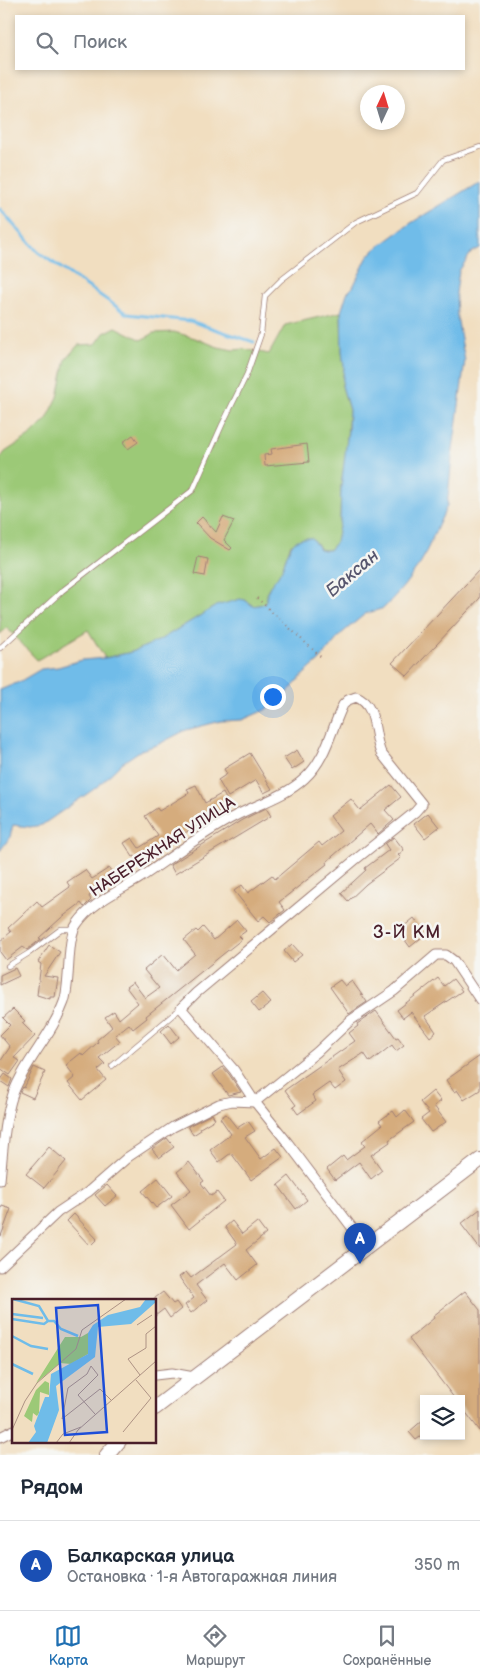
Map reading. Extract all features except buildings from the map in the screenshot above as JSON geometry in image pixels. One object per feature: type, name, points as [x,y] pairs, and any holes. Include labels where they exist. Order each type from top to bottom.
[{"type":"main road","points":[[156,1407],[480,1160]]},
{"type":"main road","points":[[107,1455],[118,1442]]},
{"type":"street","name":"НАБЕРЕЖНАЯ УЛИЦА","points":[[0,1180],[3,1145],[13,1094],[34,1054],[52,1028],[64,1003],[75,925],[103,900],[140,878],[227,820],[277,796],[304,780],[319,762],[343,705],[351,698],[361,699],[366,703],[373,720],[377,745],[381,753],[422,804],[415,812],[196,993],[181,1008]]},
{"type":"street","points":[[0,1267],[58,1212],[88,1192],[128,1157],[164,1132],[200,1112],[232,1101],[255,1102],[318,1052],[351,1020],[394,991],[436,956],[446,955],[454,961],[480,1000]]},
{"type":"street","points":[[181,1008],[234,1070],[255,1102],[366,1246]]},
{"type":"street","points":[[156,1374],[172,1373],[194,1377]]},
{"type":"street","points":[[0,1437],[12,1431]]},
{"type":"lane","points":[[0,648],[62,591],[193,490],[247,374],[261,334],[265,296],[281,280],[356,222],[417,193],[443,160],[480,147]]},
{"type":"lane","points":[[8,966],[61,929],[74,930]]},
{"type":"lane","points":[[112,1066],[181,1008]]},
{"type":"path","points":[[257,598],[323,660]]},
{"type":"green space","points":[[341,312],[344,367],[342,386],[349,410],[341,487],[340,521],[336,542],[329,550],[319,549],[316,543],[291,544],[280,574],[268,589],[267,600],[263,604],[253,606],[245,600],[216,606],[158,641],[132,652],[105,658],[88,630],[37,660],[7,628],[0,634],[0,459],[5,452],[31,435],[47,419],[58,397],[66,359],[78,345],[96,344],[104,333],[116,327],[142,340],[154,333],[174,332],[218,347],[233,350],[244,349],[269,354],[285,325]]},
{"type":"water","name":"Баксан","points":[[480,181],[480,248],[471,253],[459,271],[456,293],[457,316],[465,361],[447,506],[421,563],[384,608],[365,614],[341,634],[319,661],[288,692],[265,710],[242,720],[221,721],[186,730],[157,745],[141,750],[122,763],[97,787],[42,825],[30,827],[13,825],[10,837],[0,851],[0,690],[19,682],[41,669],[132,652],[158,641],[216,606],[240,599],[253,606],[263,604],[269,588],[278,576],[290,549],[297,540],[312,538],[319,549],[329,550],[336,542],[340,521],[341,487],[348,430],[349,410],[342,386],[344,367],[341,312],[347,293],[353,287],[367,258],[374,250],[411,223]]},
{"type":"waterway","points":[[0,209],[38,252],[127,314],[190,321],[254,342]]},
{"type":"place","name":"Балкарская улица","points":[[360,1264]]},
{"type":"district","name":"3-Й КМ","points":[[407,932]]}]
